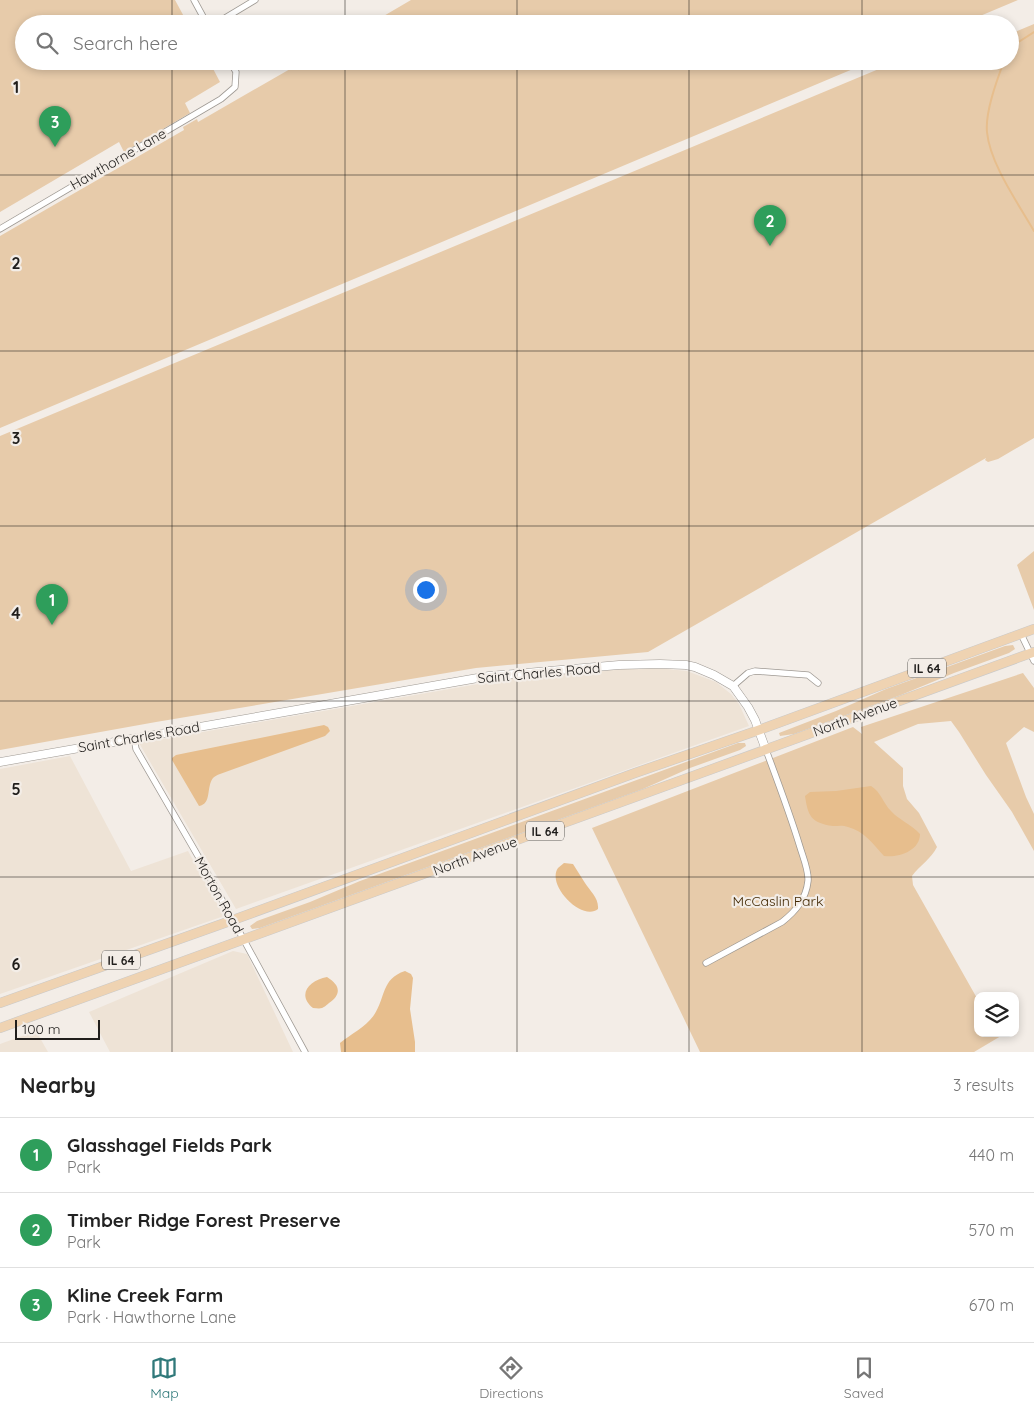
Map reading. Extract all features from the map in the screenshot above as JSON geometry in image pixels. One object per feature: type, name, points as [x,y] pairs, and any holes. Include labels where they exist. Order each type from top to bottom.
[{"type":"main road","name":"North Avenue","points":[[0,1003],[1034,629]]},
{"type":"main road","name":"North Avenue","points":[[0,1028],[766,750],[1033,656]]},
{"type":"street","points":[[194,0],[202,15]]},
{"type":"street","points":[[230,15],[255,0]]},
{"type":"street","name":"Hawthorne Lane","points":[[0,229],[221,99],[235,87],[235,70]]},
{"type":"street","points":[[1021,634],[1033,656]]},
{"type":"street","name":"Saint Charles Road","points":[[0,762],[421,687],[507,674],[620,665],[686,665],[707,671],[733,686],[748,707],[759,730],[790,813],[804,859],[808,880],[804,898],[794,913],[782,922],[706,962]]},
{"type":"street","points":[[733,686],[748,673],[755,671],[808,675],[818,683]]},
{"type":"street","name":"Morton Road","points":[[134,738],[136,749],[198,856],[305,1052]]},
{"type":"shaded area","points":[[648,667],[687,671],[716,682],[731,694],[739,704],[749,726],[236,909],[139,743],[507,679]]},
{"type":"shaded area","points":[[324,725],[330,731],[325,736],[215,776],[211,782],[206,802],[199,806],[172,760],[176,755]]},
{"type":"shaded area","points":[[70,756],[131,871],[188,851],[224,916],[0,994],[0,769]]},
{"type":"shaded area","points":[[871,786],[894,814],[920,834],[916,845],[907,852],[896,856],[884,856],[868,839],[854,829],[846,826],[820,823],[809,813],[805,796],[810,792],[836,791]]},
{"type":"shaded area","points":[[564,863],[573,864],[596,898],[598,909],[591,912],[583,910],[575,906],[561,892],[556,875],[558,868]]},
{"type":"shaded area","points":[[233,951],[247,954],[293,1052],[110,1052],[89,1012]]},
{"type":"shaded area","points":[[405,971],[411,974],[413,978],[410,1009],[415,1052],[341,1052],[340,1043],[371,1019],[388,984],[397,974]]},
{"type":"shaded area","points":[[327,977],[335,983],[338,993],[333,1000],[323,1007],[313,1008],[306,998],[307,988],[315,981]]},
{"type":"shaded area","points":[[36,1031],[48,1052],[0,1052],[0,1044]]},
{"type":"green space","points":[[0,0],[175,0],[183,15],[15,15],[15,70],[214,70],[220,82],[185,103],[190,113],[124,152],[119,142],[0,212]]},
{"type":"green space","points":[[411,0],[1018,0],[982,15],[385,15]]},
{"type":"green space","points":[[1034,24],[1034,438],[998,459],[988,462],[985,460],[986,458],[648,652],[476,668],[0,750],[0,436],[876,70],[1019,70],[1019,30]]},
{"type":"green space","points":[[288,70],[851,70],[0,428],[0,236],[184,130],[183,127],[197,119],[198,122]]},
{"type":"green space","points":[[1034,551],[1034,610],[1017,565]]},
{"type":"green space","points":[[1013,645],[1015,649],[1009,653],[794,734],[780,736],[779,733],[886,689],[1005,646]]},
{"type":"green space","name":"McCaslin Park","points":[[1023,673],[1034,688],[1034,732],[1024,727],[1006,743],[1034,814],[1034,851],[1012,812],[951,721],[918,724],[874,742],[903,768],[903,786],[907,799],[919,813],[937,847],[912,876],[913,885],[974,993],[974,1037],[999,1037],[974,1052],[700,1052],[592,828],[853,727],[862,734],[861,727]]},
{"type":"green space","points":[[738,743],[745,743],[746,746],[643,789],[260,928],[252,929],[250,926],[257,921],[360,881]]},
{"type":"waterway","points":[[1019,42],[1034,32]]},
{"type":"waterway","points":[[1001,70],[988,115],[987,132],[989,144],[999,170],[1034,231]]},
{"type":"place","name":"Kline Creek Farm","points":[[55,147]]},
{"type":"place","name":"Timber Ridge Forest Preserve","points":[[770,246]]},
{"type":"place","name":"Glasshagel Fields Park","points":[[52,625]]}]
